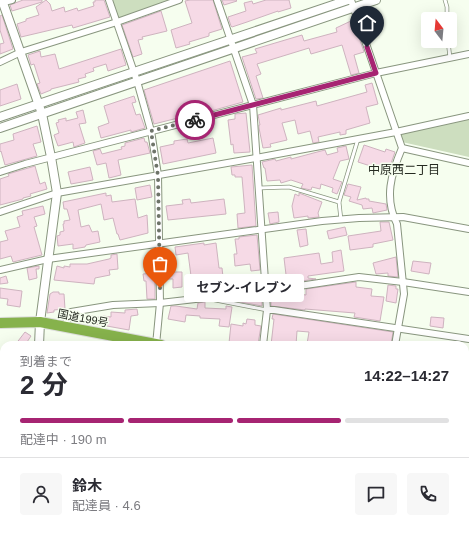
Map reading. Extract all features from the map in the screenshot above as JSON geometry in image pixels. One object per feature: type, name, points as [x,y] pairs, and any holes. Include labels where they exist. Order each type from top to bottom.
[{"type":"highway","name":"国道199号","points":[[0,323],[40,322],[137,341]]},
{"type":"street","points":[[12,0],[2,2],[42,114],[57,193],[40,322],[39,341]]},
{"type":"street","points":[[109,0],[137,81],[151,131],[158,176],[160,244],[158,341]]},
{"type":"street","points":[[0,62],[21,52],[117,22],[179,0]]},
{"type":"street","points":[[217,0],[253,105],[267,310],[263,341]]},
{"type":"street","points":[[0,117],[38,103],[230,40],[351,3],[376,0]]},
{"type":"street","points":[[0,128],[233,49],[351,3]]},
{"type":"street","points":[[351,3],[402,148],[395,164],[390,185],[390,203],[397,224],[404,294],[396,341]]},
{"type":"street","points":[[0,172],[51,157],[376,73],[469,54]]},
{"type":"street","points":[[0,212],[57,193],[396,132],[469,116]]},
{"type":"street","points":[[402,148],[469,163]]},
{"type":"street","points":[[0,270],[48,260],[341,220],[403,217],[469,229]]},
{"type":"street","points":[[64,327],[71,312],[112,305],[160,302],[266,291],[358,277],[469,292]]},
{"type":"street","points":[[267,310],[469,339]]},
{"type":"lane","points":[[445,0],[447,12]]},
{"type":"lane","points":[[449,48],[450,58]]},
{"type":"lane","points":[[341,220],[339,202],[358,139]]},
{"type":"lane","points":[[258,188],[289,187],[339,202]]},
{"type":"lane","points":[[201,298],[267,310]]},
{"type":"green space","points":[[112,0],[176,0],[119,19]]},
{"type":"green space","points":[[469,118],[469,157],[402,142],[400,134]]},
{"type":"building","points":[[23,0],[42,0],[42,2],[12,11],[10,5]]},
{"type":"building","points":[[46,0],[50,4],[52,11],[64,7],[65,12],[77,8],[78,11],[94,6],[93,2],[95,2],[95,0],[104,0],[110,17],[73,28],[72,25],[21,37],[17,24],[26,21],[26,19],[39,15],[36,7]]},
{"type":"building","points":[[213,0],[222,29],[209,33],[209,36],[189,42],[190,44],[176,48],[171,30],[192,23],[185,1]]},
{"type":"building","points":[[222,0],[236,0],[237,1],[224,5]]},
{"type":"building","points":[[266,0],[289,0],[291,8],[232,27],[231,26],[228,17],[246,11],[244,3],[252,1],[253,4]]},
{"type":"building","points":[[161,11],[167,31],[142,37],[143,39],[138,40],[142,54],[133,57],[122,25]]},
{"type":"building","points":[[2,15],[13,49],[0,54],[0,44],[4,43],[0,30],[0,16]]},
{"type":"building","points":[[353,20],[364,52],[354,55],[359,73],[351,75],[342,45],[311,54],[309,48],[257,64],[261,74],[256,76],[263,98],[256,99],[242,57],[257,53],[255,49],[302,35],[304,41],[337,32],[336,28]]},
{"type":"building","points":[[121,49],[126,65],[108,71],[106,64],[93,68],[94,71],[85,74],[86,77],[78,79],[79,82],[51,89],[41,94],[37,84],[40,83],[34,64],[31,65],[28,55],[40,51],[41,57],[55,54],[59,69]]},
{"type":"building","points":[[230,61],[243,102],[200,114],[199,111],[186,114],[187,117],[179,120],[178,118],[154,124],[144,90]]},
{"type":"building","points":[[372,83],[378,104],[366,107],[370,123],[346,130],[346,134],[340,135],[340,132],[318,137],[319,142],[313,143],[310,131],[298,134],[295,120],[282,123],[287,140],[270,144],[271,147],[263,148],[258,115],[281,108],[281,110],[316,101],[317,106],[367,92],[365,85]]},
{"type":"building","points":[[17,84],[21,99],[0,106],[0,90]]},
{"type":"building","points":[[134,96],[136,102],[132,103],[136,115],[140,114],[145,128],[101,138],[98,127],[109,123],[104,106]]},
{"type":"building","points":[[83,110],[86,123],[79,124],[85,143],[74,147],[73,142],[58,146],[54,135],[59,133],[56,123],[59,122],[58,120],[66,118],[66,121],[78,118],[76,112]]},
{"type":"building","points":[[246,113],[250,152],[234,153],[233,144],[231,145],[228,120],[235,119],[235,114]]},
{"type":"building","points":[[37,126],[41,142],[33,144],[37,156],[5,165],[1,151],[0,152],[0,144],[14,140],[13,134]]},
{"type":"building","points":[[144,138],[145,142],[147,142],[150,153],[118,160],[121,175],[109,178],[106,163],[97,165],[93,151],[100,149],[102,154],[122,149],[121,147],[125,146],[125,143]]},
{"type":"building","points":[[213,138],[216,153],[163,164],[160,147],[174,144],[174,141],[187,139],[188,143]]},
{"type":"building","points":[[364,145],[385,152],[386,149],[395,152],[388,172],[358,162]]},
{"type":"building","points":[[346,146],[349,159],[340,161],[333,179],[342,182],[337,194],[332,192],[333,188],[321,184],[320,189],[312,187],[311,190],[301,188],[303,184],[291,180],[281,183],[280,180],[267,181],[265,168],[262,162],[275,159],[276,161],[291,157],[291,159],[325,150],[327,155],[338,152],[337,148]]},
{"type":"building","points":[[252,165],[256,226],[238,228],[237,214],[245,213],[242,177],[235,177],[235,175],[232,175],[231,167]]},
{"type":"building","points":[[35,166],[40,184],[45,182],[47,189],[30,194],[31,196],[23,199],[0,205],[0,179],[9,176],[8,174]]},
{"type":"building","points":[[90,167],[93,180],[71,184],[68,172]]},
{"type":"building","points":[[348,184],[361,187],[357,200],[366,198],[369,199],[369,201],[386,204],[387,210],[373,213],[372,208],[363,209],[362,205],[349,201],[351,197],[344,195]]},
{"type":"building","points":[[150,185],[152,197],[137,200],[135,188]]},
{"type":"building","points":[[106,193],[106,196],[111,195],[112,202],[135,199],[138,218],[147,215],[148,233],[120,240],[113,218],[104,220],[101,204],[78,210],[81,227],[89,225],[92,232],[98,231],[100,242],[73,249],[73,244],[58,246],[57,236],[60,235],[60,232],[64,231],[64,221],[70,220],[67,209],[64,209],[63,202]]},
{"type":"building","points":[[299,193],[322,202],[318,213],[319,217],[308,218],[308,216],[294,218],[292,206],[295,194],[299,196]]},
{"type":"building","points":[[190,199],[191,203],[224,199],[226,214],[168,220],[166,206],[183,204],[182,200]]},
{"type":"building","points":[[43,206],[45,214],[34,217],[37,226],[34,227],[42,255],[13,262],[11,256],[0,259],[0,242],[8,240],[5,231],[20,227],[17,217],[23,215],[22,211]]},
{"type":"building","points":[[278,212],[279,222],[270,224],[268,213]]},
{"type":"building","points":[[380,222],[389,222],[393,240],[373,244],[373,247],[350,250],[348,236],[381,231]]},
{"type":"building","points":[[345,227],[347,235],[329,239],[327,231]]},
{"type":"building","points":[[306,229],[308,245],[300,247],[297,230]]},
{"type":"building","points":[[257,235],[260,270],[251,271],[250,264],[235,266],[234,254],[237,254],[235,239],[239,239],[239,237]]},
{"type":"building","points":[[204,243],[204,245],[216,243],[219,268],[222,268],[223,277],[217,278],[218,290],[211,291],[210,285],[199,287],[197,275],[191,276],[188,253],[176,255],[175,247]]},
{"type":"building","points":[[341,250],[344,271],[308,276],[308,278],[316,279],[287,283],[284,258],[319,253],[321,264],[333,262],[332,252]]},
{"type":"building","points":[[117,254],[118,269],[109,270],[110,275],[95,278],[94,284],[54,280],[57,266],[64,268],[64,266],[70,267],[70,264],[87,264],[109,259],[111,258],[111,255]]},
{"type":"building","points":[[396,257],[398,277],[388,276],[388,273],[376,274],[373,263]]},
{"type":"building","points":[[174,259],[174,272],[182,272],[182,287],[173,288],[173,279],[164,279],[165,260]]},
{"type":"building","points":[[413,261],[431,263],[429,274],[411,271]]},
{"type":"building","points":[[39,266],[39,269],[36,269],[37,278],[29,280],[27,268]]},
{"type":"building","points":[[155,273],[155,299],[147,299],[146,281],[144,281],[143,274]]},
{"type":"building","points":[[6,276],[8,283],[0,284],[0,278]]},
{"type":"building","points":[[356,282],[356,287],[372,289],[371,296],[384,297],[380,321],[354,317],[355,313],[271,306],[271,296],[282,298],[283,293],[292,292],[306,295],[306,289]]},
{"type":"building","points":[[388,285],[396,286],[396,289],[398,289],[396,303],[386,301]]},
{"type":"building","points":[[0,288],[22,291],[20,307],[7,305],[8,299],[0,298]]},
{"type":"building","points":[[53,292],[64,294],[65,309],[54,310],[54,312],[47,313],[50,294]]},
{"type":"building","points":[[262,296],[262,306],[229,300],[257,298]]},
{"type":"building","points":[[205,302],[205,308],[226,309],[226,306],[232,307],[229,327],[219,326],[220,319],[200,318],[200,316],[186,315],[185,322],[168,319],[171,306],[197,309],[198,303]]},
{"type":"building","points":[[137,309],[138,315],[131,316],[129,330],[90,323],[91,316],[103,318],[103,316],[111,317],[111,312],[125,313],[125,310]]},
{"type":"building","points":[[273,314],[393,332],[392,341],[308,341],[309,332],[297,331],[296,341],[271,341],[274,319],[272,319]]},
{"type":"building","points":[[431,317],[444,318],[443,328],[430,326]]},
{"type":"building","points":[[247,319],[255,320],[255,325],[261,326],[258,341],[229,341],[231,324],[243,326],[243,323],[246,324]]},
{"type":"building","points":[[25,332],[31,336],[28,341],[18,341]]},
{"type":"way so far","points":[[160,288],[158,176],[151,131],[195,120]]},
{"type":"place","name":"セブン-イレブン","points":[[160,288]]},
{"type":"district","name":"中原西二丁目","points":[[404,170]]},
{"type":"route","points":[[195,120],[376,73],[367,47]]}]
